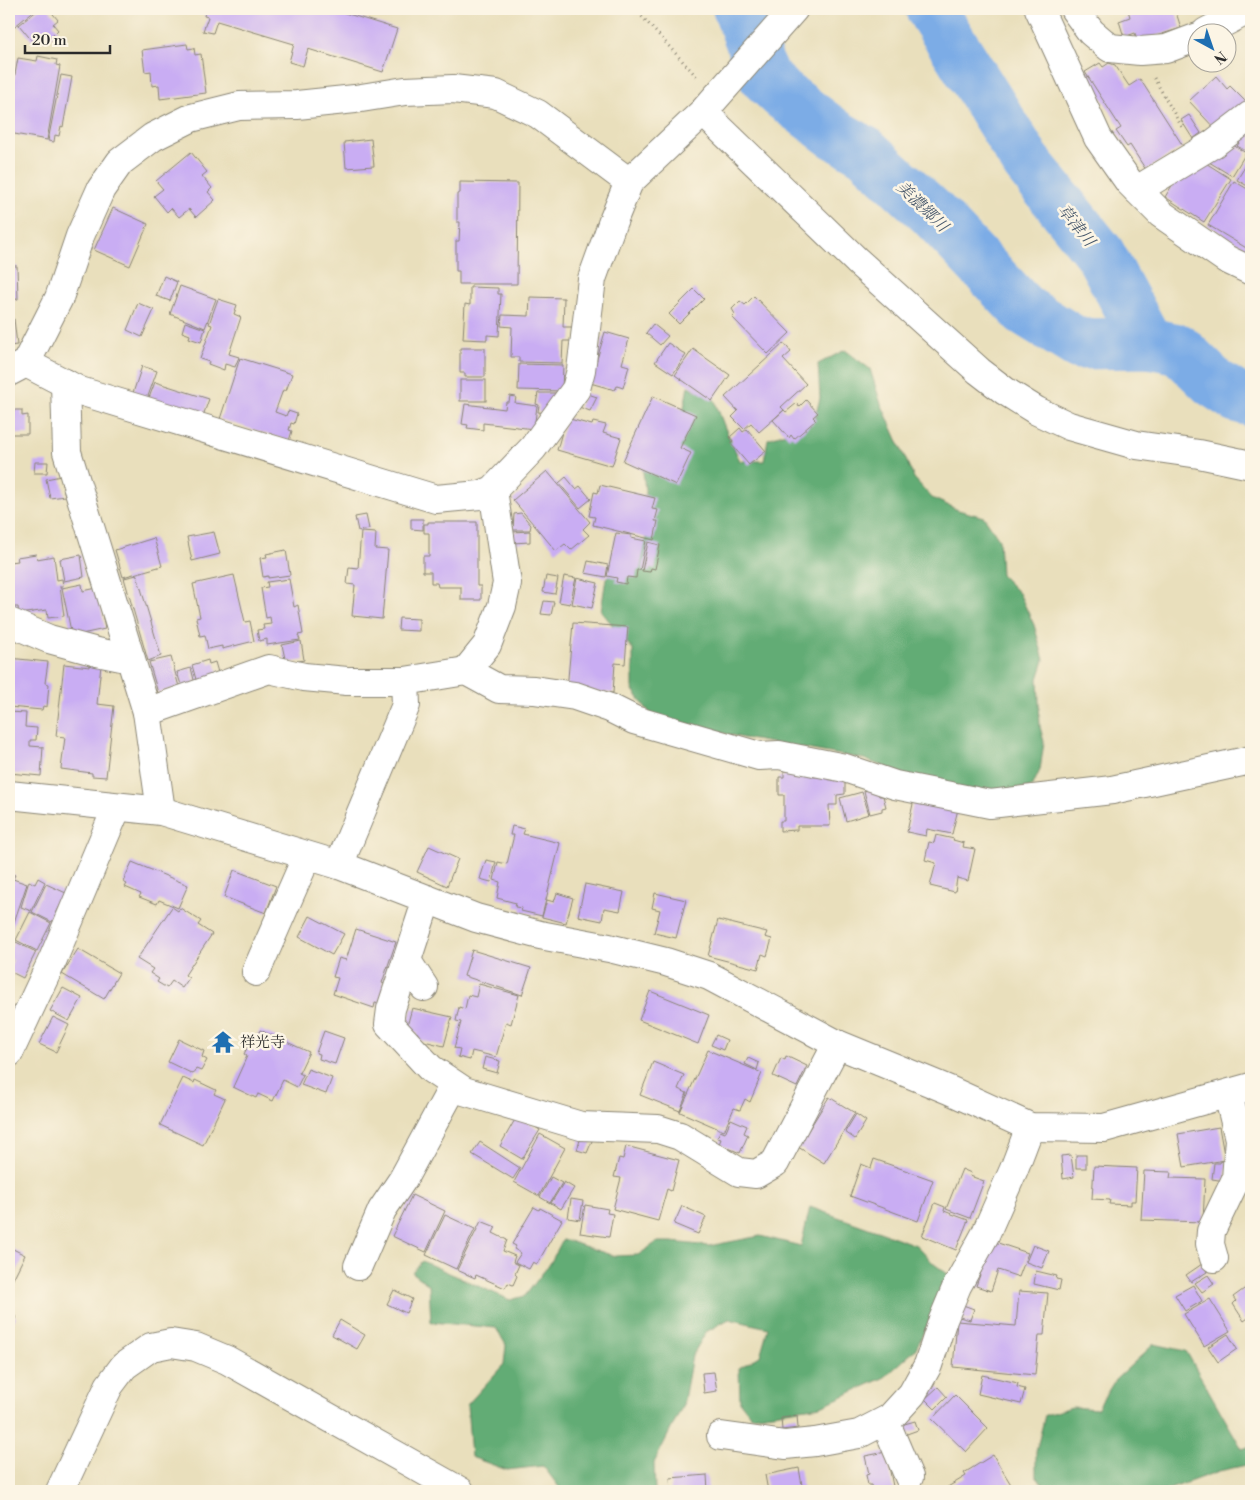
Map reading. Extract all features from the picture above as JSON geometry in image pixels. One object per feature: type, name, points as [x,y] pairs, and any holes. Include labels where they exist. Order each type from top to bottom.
[{"type":"street","points":[[629,182],[538,114],[496,94],[453,89],[405,91],[355,99],[296,105],[239,106],[191,118],[153,137],[120,162],[101,190],[80,236],[59,298],[18,367],[65,383],[80,391],[436,499],[480,495],[493,490],[533,448],[576,389],[581,370],[592,279],[629,182],[714,99],[794,9]]},
{"type":"street","points":[[1039,9],[1098,138],[1129,182],[1169,220],[1226,259],[1251,270]]},
{"type":"street","points":[[1074,9],[1091,32],[1110,48],[1140,52],[1166,49],[1188,41]]},
{"type":"street","points":[[1225,22],[1250,9]]},
{"type":"street","points":[[714,99],[857,261],[979,371],[1005,391],[1069,426],[1136,445],[1199,454],[1251,465]]},
{"type":"street","points":[[1137,190],[1213,144],[1251,115]]},
{"type":"street","points":[[65,383],[67,452],[147,712],[161,811]]},
{"type":"street","points":[[466,671],[487,644],[502,606],[507,583],[493,490]]},
{"type":"street","points":[[9,622],[49,639],[131,659]]},
{"type":"street","points":[[147,712],[269,669],[304,677],[347,681],[405,681],[466,671],[499,689],[534,690],[575,696],[610,708],[634,720],[759,756],[779,755],[845,768],[895,785],[990,804],[1112,790],[1251,760]]},
{"type":"street","points":[[339,865],[406,705],[405,681]]},
{"type":"street","points":[[9,795],[161,811],[339,865],[485,920],[540,935],[609,948],[666,962],[709,976],[837,1044],[949,1090],[1030,1127],[1104,1128],[1240,1091],[1236,1179],[1211,1231],[1210,1244],[1214,1258]]},
{"type":"street","points":[[9,1053],[53,959],[117,807]]},
{"type":"street","points":[[256,972],[307,856]]},
{"type":"street","points":[[427,899],[391,1010],[389,1024],[431,1069],[464,1091],[581,1126],[623,1126],[658,1129],[680,1136],[739,1172],[756,1174],[775,1163],[837,1044]]},
{"type":"street","points":[[407,961],[424,987]]},
{"type":"street","points":[[358,1266],[382,1210],[402,1179],[454,1085]]},
{"type":"street","points":[[721,1436],[785,1445],[800,1444],[859,1434],[890,1418],[912,1394],[928,1365],[942,1322],[957,1286],[984,1235],[1014,1169],[1030,1127]]},
{"type":"street","points":[[60,1491],[114,1379],[124,1366],[151,1347],[171,1343],[196,1347],[227,1360],[460,1491]]},
{"type":"street","points":[[885,1421],[909,1478]]},
{"type":"path","points":[[634,9],[686,65],[714,99]]},
{"type":"path","points":[[1148,51],[1152,75],[1198,153]]},
{"type":"green space","points":[[845,350],[870,369],[880,401],[914,478],[932,498],[958,510],[984,517],[999,539],[1001,575],[1019,593],[1034,625],[1044,660],[1038,679],[1040,727],[1044,742],[1040,770],[1032,787],[984,793],[912,778],[864,759],[743,738],[651,715],[633,690],[633,650],[601,611],[606,578],[646,540],[645,490],[642,463],[680,429],[688,386],[714,399],[740,461],[764,461],[768,439],[794,430],[815,418],[820,398],[818,364]]},
{"type":"green space","points":[[810,1207],[916,1245],[934,1264],[952,1277],[915,1350],[885,1377],[821,1406],[751,1416],[740,1402],[739,1368],[760,1356],[768,1328],[729,1319],[706,1332],[692,1356],[683,1405],[654,1463],[655,1491],[562,1491],[543,1466],[507,1470],[471,1457],[467,1405],[504,1364],[506,1345],[496,1328],[431,1322],[429,1285],[412,1272],[422,1261],[510,1300],[525,1296],[551,1262],[563,1239],[614,1256],[638,1255],[657,1242],[709,1246],[760,1236],[801,1246]]},
{"type":"green space","points":[[1154,1344],[1186,1351],[1242,1449],[1251,1446],[1251,1464],[1219,1471],[1164,1491],[1051,1491],[1036,1477],[1036,1452],[1045,1415],[1072,1407],[1097,1409],[1115,1380]]},
{"type":"building","points":[[9,9],[36,9],[9,31]]},
{"type":"building","points":[[39,9],[49,9],[58,20],[53,24],[58,30],[50,38],[45,32],[33,42],[19,25]]},
{"type":"building","points":[[206,9],[332,9],[397,29],[383,72],[308,49],[303,66],[289,62],[294,44],[217,21],[213,33],[203,31],[208,17],[204,16]]},
{"type":"building","points":[[1175,9],[1181,28],[1137,42],[1135,33],[1124,37],[1119,21],[1130,17],[1128,10]]},
{"type":"building","points":[[187,44],[188,49],[194,48],[195,55],[201,54],[206,93],[160,99],[159,85],[152,86],[151,71],[145,72],[142,50]]},
{"type":"building","points":[[38,56],[57,60],[56,65],[60,66],[47,140],[9,133],[9,106],[18,58],[37,61]]},
{"type":"building","points":[[1100,63],[1103,67],[1109,63],[1115,65],[1129,86],[1140,79],[1183,146],[1146,170],[1130,145],[1127,147],[1116,131],[1121,128],[1085,72]]},
{"type":"building","points":[[61,75],[72,77],[63,127],[61,126],[59,136],[55,135],[54,142],[48,141]]},
{"type":"building","points":[[1216,76],[1227,89],[1230,86],[1246,102],[1216,130],[1189,101]]},
{"type":"building","points":[[1189,115],[1201,133],[1193,139],[1181,120]]},
{"type":"building","points":[[1251,126],[1251,147],[1248,152],[1237,146]]},
{"type":"building","points":[[371,139],[374,166],[346,168],[344,142]]},
{"type":"building","points":[[1228,142],[1246,153],[1232,176],[1204,159]]},
{"type":"building","points":[[191,152],[207,172],[202,176],[212,188],[208,192],[215,200],[196,217],[189,209],[179,217],[171,208],[167,212],[154,196],[163,189],[156,181]]},
{"type":"building","points":[[1201,160],[1231,179],[1204,222],[1165,197],[1182,169]]},
{"type":"building","points":[[1249,160],[1251,161],[1251,188],[1237,180]]},
{"type":"building","points":[[1234,181],[1251,191],[1251,244],[1248,249],[1208,225]]},
{"type":"building","points":[[460,182],[518,183],[517,284],[459,284],[459,271],[456,271],[456,241],[459,241],[460,222],[457,222],[457,194],[460,193]]},
{"type":"building","points":[[113,208],[148,224],[130,266],[94,250]]},
{"type":"building","points":[[9,211],[15,211],[12,250],[9,250]]},
{"type":"building","points":[[9,266],[17,266],[18,299],[9,300]]},
{"type":"building","points":[[164,276],[177,282],[170,301],[156,296]]},
{"type":"building","points":[[180,286],[216,299],[205,328],[170,314]]},
{"type":"building","points":[[470,287],[498,288],[498,294],[501,294],[499,336],[487,335],[487,340],[463,339],[465,304],[470,305]]},
{"type":"building","points":[[694,289],[704,299],[679,324],[669,314]]},
{"type":"building","points":[[754,296],[790,333],[768,354],[732,317],[735,314],[732,309],[740,301],[745,305]]},
{"type":"building","points":[[530,297],[564,298],[563,327],[572,327],[571,341],[563,341],[562,363],[519,362],[519,357],[511,357],[512,327],[501,326],[502,315],[529,316]]},
{"type":"building","points":[[218,299],[237,305],[234,314],[241,317],[229,354],[239,357],[235,367],[225,364],[224,370],[200,359],[212,325],[209,324]]},
{"type":"building","points":[[138,303],[154,310],[142,337],[127,330]]},
{"type":"building","points":[[14,319],[17,345],[9,346],[9,320]]},
{"type":"building","points":[[185,322],[205,329],[201,342],[189,338],[190,335],[182,332]]},
{"type":"building","points":[[653,324],[668,336],[660,345],[646,333]]},
{"type":"building","points":[[605,332],[629,339],[622,364],[629,366],[623,388],[617,386],[615,390],[590,383]]},
{"type":"building","points":[[668,343],[686,355],[673,374],[655,362]]},
{"type":"building","points":[[784,343],[791,352],[783,359],[806,384],[781,407],[784,410],[759,432],[751,423],[744,429],[732,417],[738,411],[725,397]]},
{"type":"building","points":[[460,348],[485,348],[485,377],[465,377],[465,373],[460,373]]},
{"type":"building","points":[[693,349],[730,375],[712,401],[675,375]]},
{"type":"building","points":[[240,358],[292,374],[286,391],[283,390],[275,412],[286,416],[288,411],[297,414],[294,424],[291,423],[289,430],[292,431],[289,441],[220,419]]},
{"type":"building","points":[[519,364],[563,365],[562,391],[518,390]]},
{"type":"building","points":[[142,366],[157,371],[147,399],[133,393]]},
{"type":"building","points":[[460,380],[486,380],[486,401],[460,401]]},
{"type":"building","points":[[155,382],[209,399],[203,416],[149,398]]},
{"type":"building","points":[[538,393],[561,393],[548,413],[538,412],[539,405],[536,404]]},
{"type":"building","points":[[585,393],[597,397],[590,411],[579,407]]},
{"type":"building","points":[[510,396],[516,397],[515,403],[537,406],[534,429],[483,423],[483,430],[467,428],[468,425],[462,424],[465,404],[505,409],[506,402],[509,402]]},
{"type":"building","points":[[653,396],[696,415],[680,448],[691,453],[676,485],[623,461]]},
{"type":"building","points":[[806,400],[818,413],[813,417],[816,420],[794,439],[791,435],[789,438],[773,420],[784,410],[786,412],[797,403],[799,407]]},
{"type":"building","points":[[9,410],[22,410],[22,416],[28,415],[28,434],[9,434]]},
{"type":"building","points":[[566,418],[592,425],[593,422],[606,425],[603,433],[621,438],[612,466],[557,450]]},
{"type":"building","points":[[740,428],[743,432],[747,429],[766,451],[749,465],[730,443],[733,441],[730,437]]},
{"type":"building","points":[[35,462],[48,462],[47,473],[34,473]]},
{"type":"building","points":[[547,471],[590,522],[583,529],[589,535],[571,550],[565,544],[556,551],[513,500]]},
{"type":"building","points":[[61,476],[65,496],[50,498],[46,479]]},
{"type":"building","points":[[566,477],[576,489],[580,486],[591,499],[580,508],[559,483]]},
{"type":"building","points":[[600,485],[655,498],[652,509],[658,510],[655,521],[658,521],[654,540],[593,525],[595,517],[589,516],[594,492],[598,493]]},
{"type":"building","points":[[521,513],[531,525],[530,530],[513,530],[514,514]]},
{"type":"building","points":[[366,515],[369,529],[358,531],[355,517]]},
{"type":"building","points":[[411,519],[423,519],[423,530],[411,529]]},
{"type":"building","points":[[428,522],[477,522],[477,586],[481,586],[481,600],[461,600],[461,587],[438,587],[437,583],[431,583],[431,572],[423,572],[423,556],[429,556],[429,533],[424,533],[424,524],[428,524]]},
{"type":"building","points":[[530,531],[530,542],[512,543],[512,532]]},
{"type":"building","points":[[214,532],[220,554],[192,561],[187,537]]},
{"type":"building","points":[[361,532],[376,533],[375,549],[388,550],[382,619],[352,616],[355,585],[347,584],[349,567],[358,568]]},
{"type":"building","points":[[616,533],[631,535],[631,538],[646,541],[640,570],[637,570],[636,578],[627,577],[626,584],[616,582],[617,578],[607,576]]},
{"type":"building","points":[[154,538],[162,566],[123,577],[115,550]]},
{"type":"building","points":[[648,542],[660,545],[655,569],[651,568],[650,572],[642,571]]},
{"type":"building","points":[[286,550],[290,575],[263,577],[260,558],[267,557],[266,554]]},
{"type":"building","points":[[36,554],[37,559],[54,556],[57,580],[62,579],[63,586],[60,586],[64,616],[48,618],[47,610],[19,614],[18,607],[13,607],[14,611],[9,612],[9,562],[18,561],[17,557]]},
{"type":"building","points":[[81,555],[84,577],[64,581],[60,559]]},
{"type":"building","points":[[588,561],[608,565],[606,577],[585,573]]},
{"type":"building","points":[[137,575],[161,656],[148,661],[124,578]]},
{"type":"building","points":[[234,575],[245,622],[250,621],[254,641],[222,649],[222,646],[208,649],[205,635],[200,636],[196,618],[200,617],[193,584]]},
{"type":"building","points":[[546,576],[558,578],[555,594],[543,592]]},
{"type":"building","points":[[564,576],[576,578],[570,604],[559,602]]},
{"type":"building","points":[[577,578],[598,583],[592,608],[572,604]]},
{"type":"building","points":[[289,579],[294,607],[298,605],[303,634],[298,635],[300,640],[267,645],[267,639],[259,641],[257,630],[264,629],[263,625],[271,624],[270,617],[266,618],[261,588],[268,587],[267,582]]},
{"type":"building","points":[[82,584],[83,591],[97,588],[105,629],[72,636],[62,588]]},
{"type":"building","points":[[544,601],[554,602],[551,615],[541,614]]},
{"type":"building","points":[[399,618],[419,619],[419,631],[398,630]]},
{"type":"building","points":[[573,623],[628,627],[625,664],[615,663],[613,693],[567,689]]},
{"type":"building","points":[[301,641],[304,660],[286,663],[282,645]]},
{"type":"building","points":[[171,657],[179,687],[158,693],[149,662]]},
{"type":"building","points":[[9,658],[48,662],[45,683],[49,684],[47,707],[43,706],[42,710],[9,707]]},
{"type":"building","points":[[208,660],[209,664],[215,662],[219,676],[197,683],[192,665]]},
{"type":"building","points":[[64,664],[90,667],[90,664],[101,665],[97,704],[114,706],[106,777],[61,769],[65,737],[56,736]]},
{"type":"building","points":[[191,668],[195,684],[182,688],[177,672]]},
{"type":"building","points":[[9,712],[26,713],[25,727],[37,728],[36,740],[30,740],[30,746],[43,747],[41,776],[9,773]]},
{"type":"building","points":[[784,771],[812,771],[812,777],[839,776],[845,779],[845,794],[837,795],[837,805],[829,805],[830,826],[797,826],[797,830],[780,831],[780,821],[784,821],[784,795],[779,795],[779,777],[784,777]]},
{"type":"building","points":[[876,788],[879,796],[883,796],[886,807],[882,808],[882,811],[870,814],[864,791]]},
{"type":"building","points":[[862,792],[869,814],[846,821],[840,798]]},
{"type":"building","points":[[914,799],[958,809],[952,834],[927,829],[926,836],[907,832]]},
{"type":"building","points":[[512,826],[525,829],[523,834],[560,843],[542,916],[521,911],[522,908],[515,907],[516,903],[497,898],[500,882],[494,880],[498,862],[507,864],[514,835],[510,835]]},
{"type":"building","points":[[936,835],[954,839],[964,843],[963,847],[975,849],[968,881],[957,878],[955,892],[930,886],[936,863],[925,860],[929,842],[934,843]]},
{"type":"building","points":[[429,846],[458,859],[447,886],[417,872]]},
{"type":"building","points":[[486,860],[496,862],[491,882],[480,879]]},
{"type":"building","points":[[132,862],[188,885],[178,908],[159,900],[157,904],[139,897],[141,894],[125,887],[127,884],[123,882]]},
{"type":"building","points":[[234,870],[276,886],[266,913],[224,897]]},
{"type":"building","points":[[9,873],[15,875],[13,879],[27,884],[9,937]]},
{"type":"building","points":[[38,878],[45,882],[31,911],[21,907],[29,881],[35,884]]},
{"type":"building","points":[[46,884],[66,893],[52,922],[32,912]]},
{"type":"building","points":[[585,884],[624,892],[620,911],[604,908],[602,921],[578,916]]},
{"type":"building","points":[[557,893],[573,898],[566,923],[542,917],[547,900],[554,902]]},
{"type":"building","points":[[655,893],[686,900],[676,938],[654,933],[660,910],[652,908]]},
{"type":"building","points":[[172,907],[178,911],[180,908],[201,921],[198,925],[212,934],[185,975],[189,978],[182,988],[172,981],[167,988],[157,982],[159,979],[150,973],[153,969],[137,959]]},
{"type":"building","points":[[30,912],[51,923],[37,951],[16,940]]},
{"type":"building","points":[[310,916],[344,934],[332,955],[299,937]]},
{"type":"building","points":[[718,920],[767,932],[765,937],[772,939],[767,956],[762,954],[758,969],[708,956]]},
{"type":"building","points":[[356,929],[396,942],[382,983],[387,985],[380,1004],[375,1003],[374,1008],[333,994],[338,978],[333,977],[339,958],[346,960]]},
{"type":"building","points":[[14,941],[36,952],[23,978],[9,971],[13,960],[9,958],[9,952]]},
{"type":"building","points":[[78,949],[119,973],[104,999],[62,974]]},
{"type":"building","points":[[472,950],[531,968],[522,995],[464,976]]},
{"type":"building","points":[[479,984],[519,995],[511,1024],[506,1022],[496,1057],[472,1051],[470,1060],[458,1057],[460,1049],[454,1048],[461,1022],[456,1021],[459,1007],[465,1009],[468,995],[476,997]]},
{"type":"building","points":[[63,988],[82,998],[69,1021],[50,1011]]},
{"type":"building","points":[[650,991],[709,1015],[698,1044],[639,1020]]},
{"type":"building","points":[[412,1008],[452,1017],[444,1046],[416,1039],[418,1033],[406,1030]]},
{"type":"building","points":[[53,1017],[69,1025],[56,1052],[39,1044]]},
{"type":"building","points":[[260,1030],[309,1052],[299,1073],[303,1075],[297,1087],[283,1080],[273,1101],[258,1094],[256,1098],[233,1087],[247,1056],[244,1054],[250,1042],[254,1044]]},
{"type":"building","points":[[324,1031],[344,1038],[335,1064],[319,1059],[320,1054],[316,1053]]},
{"type":"building","points":[[716,1035],[727,1040],[723,1050],[711,1045]]},
{"type":"building","points":[[179,1039],[204,1051],[202,1057],[207,1060],[201,1071],[196,1069],[193,1074],[168,1062]]},
{"type":"building","points":[[708,1050],[762,1073],[750,1102],[745,1099],[740,1110],[734,1108],[724,1131],[680,1112]]},
{"type":"building","points":[[786,1056],[807,1066],[797,1087],[773,1076],[781,1058],[785,1060]]},
{"type":"building","points":[[485,1057],[500,1061],[497,1073],[482,1069]]},
{"type":"building","points":[[748,1058],[759,1063],[757,1070],[745,1064]]},
{"type":"building","points":[[653,1062],[684,1075],[678,1089],[687,1093],[680,1111],[640,1095]]},
{"type":"building","points":[[308,1069],[332,1078],[326,1094],[301,1085]]},
{"type":"building","points":[[183,1078],[194,1083],[195,1080],[216,1090],[214,1094],[225,1099],[203,1145],[160,1125]]},
{"type":"building","points":[[829,1097],[855,1113],[824,1163],[798,1147]]},
{"type":"building","points":[[856,1114],[866,1121],[855,1139],[845,1132]]},
{"type":"building","points":[[517,1116],[540,1130],[522,1159],[500,1146]]},
{"type":"building","points":[[731,1119],[747,1126],[744,1133],[748,1135],[740,1153],[719,1144],[721,1139],[717,1138],[720,1131],[725,1133]]},
{"type":"building","points":[[1219,1127],[1225,1160],[1184,1167],[1178,1134]]},
{"type":"building","points":[[540,1134],[565,1148],[539,1196],[514,1182]]},
{"type":"building","points":[[581,1137],[592,1141],[587,1153],[577,1150]]},
{"type":"building","points":[[480,1142],[520,1168],[513,1179],[472,1154]]},
{"type":"building","points":[[626,1146],[679,1160],[671,1191],[667,1189],[658,1221],[613,1209],[621,1178],[614,1177],[619,1158],[623,1159]]},
{"type":"building","points":[[1071,1155],[1074,1177],[1063,1179],[1061,1156]]},
{"type":"building","points":[[1076,1155],[1086,1155],[1086,1168],[1076,1168]]},
{"type":"building","points":[[874,1159],[933,1180],[918,1221],[850,1196],[861,1164],[871,1168]]},
{"type":"building","points":[[1221,1161],[1227,1162],[1225,1181],[1212,1179],[1214,1163],[1220,1163]]},
{"type":"building","points":[[1094,1166],[1137,1168],[1135,1201],[1131,1201],[1131,1205],[1109,1204],[1110,1200],[1092,1199]]},
{"type":"building","points":[[962,1169],[971,1173],[970,1176],[984,1181],[970,1218],[946,1209]]},
{"type":"building","points":[[1144,1171],[1171,1172],[1170,1178],[1205,1179],[1203,1222],[1141,1220]]},
{"type":"building","points":[[551,1177],[562,1183],[550,1203],[540,1197]]},
{"type":"building","points":[[564,1182],[574,1188],[561,1209],[551,1203]]},
{"type":"building","points":[[412,1195],[445,1211],[426,1252],[392,1236]]},
{"type":"building","points":[[571,1199],[583,1201],[580,1220],[568,1218]]},
{"type":"building","points":[[935,1203],[945,1207],[944,1211],[968,1220],[956,1250],[922,1236]]},
{"type":"building","points":[[585,1205],[608,1209],[607,1213],[613,1214],[609,1237],[580,1233]]},
{"type":"building","points":[[682,1206],[706,1217],[698,1234],[674,1224]]},
{"type":"building","points":[[534,1207],[539,1210],[540,1208],[562,1220],[537,1264],[533,1262],[529,1269],[515,1262],[521,1253],[514,1249],[516,1246],[512,1244]]},
{"type":"building","points":[[445,1215],[475,1229],[456,1269],[426,1255]]},
{"type":"building","points":[[481,1221],[496,1227],[493,1233],[507,1240],[503,1251],[515,1256],[513,1262],[519,1265],[513,1285],[508,1283],[505,1288],[476,1275],[475,1278],[457,1270]]},
{"type":"building","points":[[992,1241],[1028,1253],[1019,1277],[998,1270],[991,1291],[976,1286]]},
{"type":"building","points":[[1033,1245],[1049,1251],[1042,1268],[1026,1262]]},
{"type":"building","points":[[9,1247],[25,1255],[9,1287]]},
{"type":"building","points":[[1202,1264],[1207,1272],[1191,1282],[1186,1275]]},
{"type":"building","points":[[1036,1271],[1057,1276],[1056,1279],[1061,1280],[1059,1290],[1034,1284]]},
{"type":"building","points":[[1208,1275],[1214,1284],[1202,1292],[1195,1283]]},
{"type":"building","points":[[1251,1284],[1251,1316],[1244,1321],[1233,1304],[1236,1301],[1233,1297]]},
{"type":"building","points":[[1193,1285],[1202,1301],[1185,1311],[1175,1295]]},
{"type":"building","points":[[394,1290],[412,1299],[406,1313],[387,1304]]},
{"type":"building","points":[[1019,1291],[1048,1293],[1044,1335],[1039,1335],[1035,1375],[953,1367],[957,1321],[1016,1326]]},
{"type":"building","points":[[1210,1299],[1230,1331],[1204,1346],[1184,1314]]},
{"type":"building","points":[[963,1305],[974,1309],[970,1320],[959,1317]]},
{"type":"building","points":[[9,1312],[16,1317],[9,1330]]},
{"type":"building","points":[[340,1320],[365,1335],[357,1349],[332,1335]]},
{"type":"building","points":[[1228,1334],[1237,1349],[1218,1362],[1208,1347]]},
{"type":"building","points":[[714,1372],[717,1391],[704,1393],[702,1373]]},
{"type":"building","points":[[982,1375],[1018,1383],[1017,1387],[1025,1389],[1021,1404],[978,1394]]},
{"type":"building","points":[[938,1387],[947,1397],[935,1409],[925,1399]]},
{"type":"building","points":[[955,1395],[988,1428],[966,1452],[932,1419]]},
{"type":"building","points":[[797,1416],[798,1428],[782,1430],[781,1418]]},
{"type":"building","points":[[915,1421],[918,1430],[904,1435],[901,1425]]},
{"type":"building","points":[[886,1452],[894,1491],[872,1491],[871,1485],[868,1485],[866,1475],[869,1474],[865,1456]]},
{"type":"building","points":[[993,1455],[1015,1491],[941,1491],[966,1476],[964,1473]]},
{"type":"building","points":[[799,1468],[803,1491],[768,1491],[765,1475]]},
{"type":"building","points":[[707,1475],[708,1491],[671,1491],[670,1478]]},
{"type":"waterway","name":"美濃郷川","points":[[738,9],[764,77],[783,95],[835,134],[866,152],[932,213],[1024,310],[1079,344],[1148,343],[1179,349],[1213,382],[1236,397],[1251,401]]},
{"type":"waterway","name":"草津川","points":[[931,9],[1027,163],[1100,254],[1148,343]]},
{"type":"place","name":"祥光寺","points":[[223,1042]]}]
